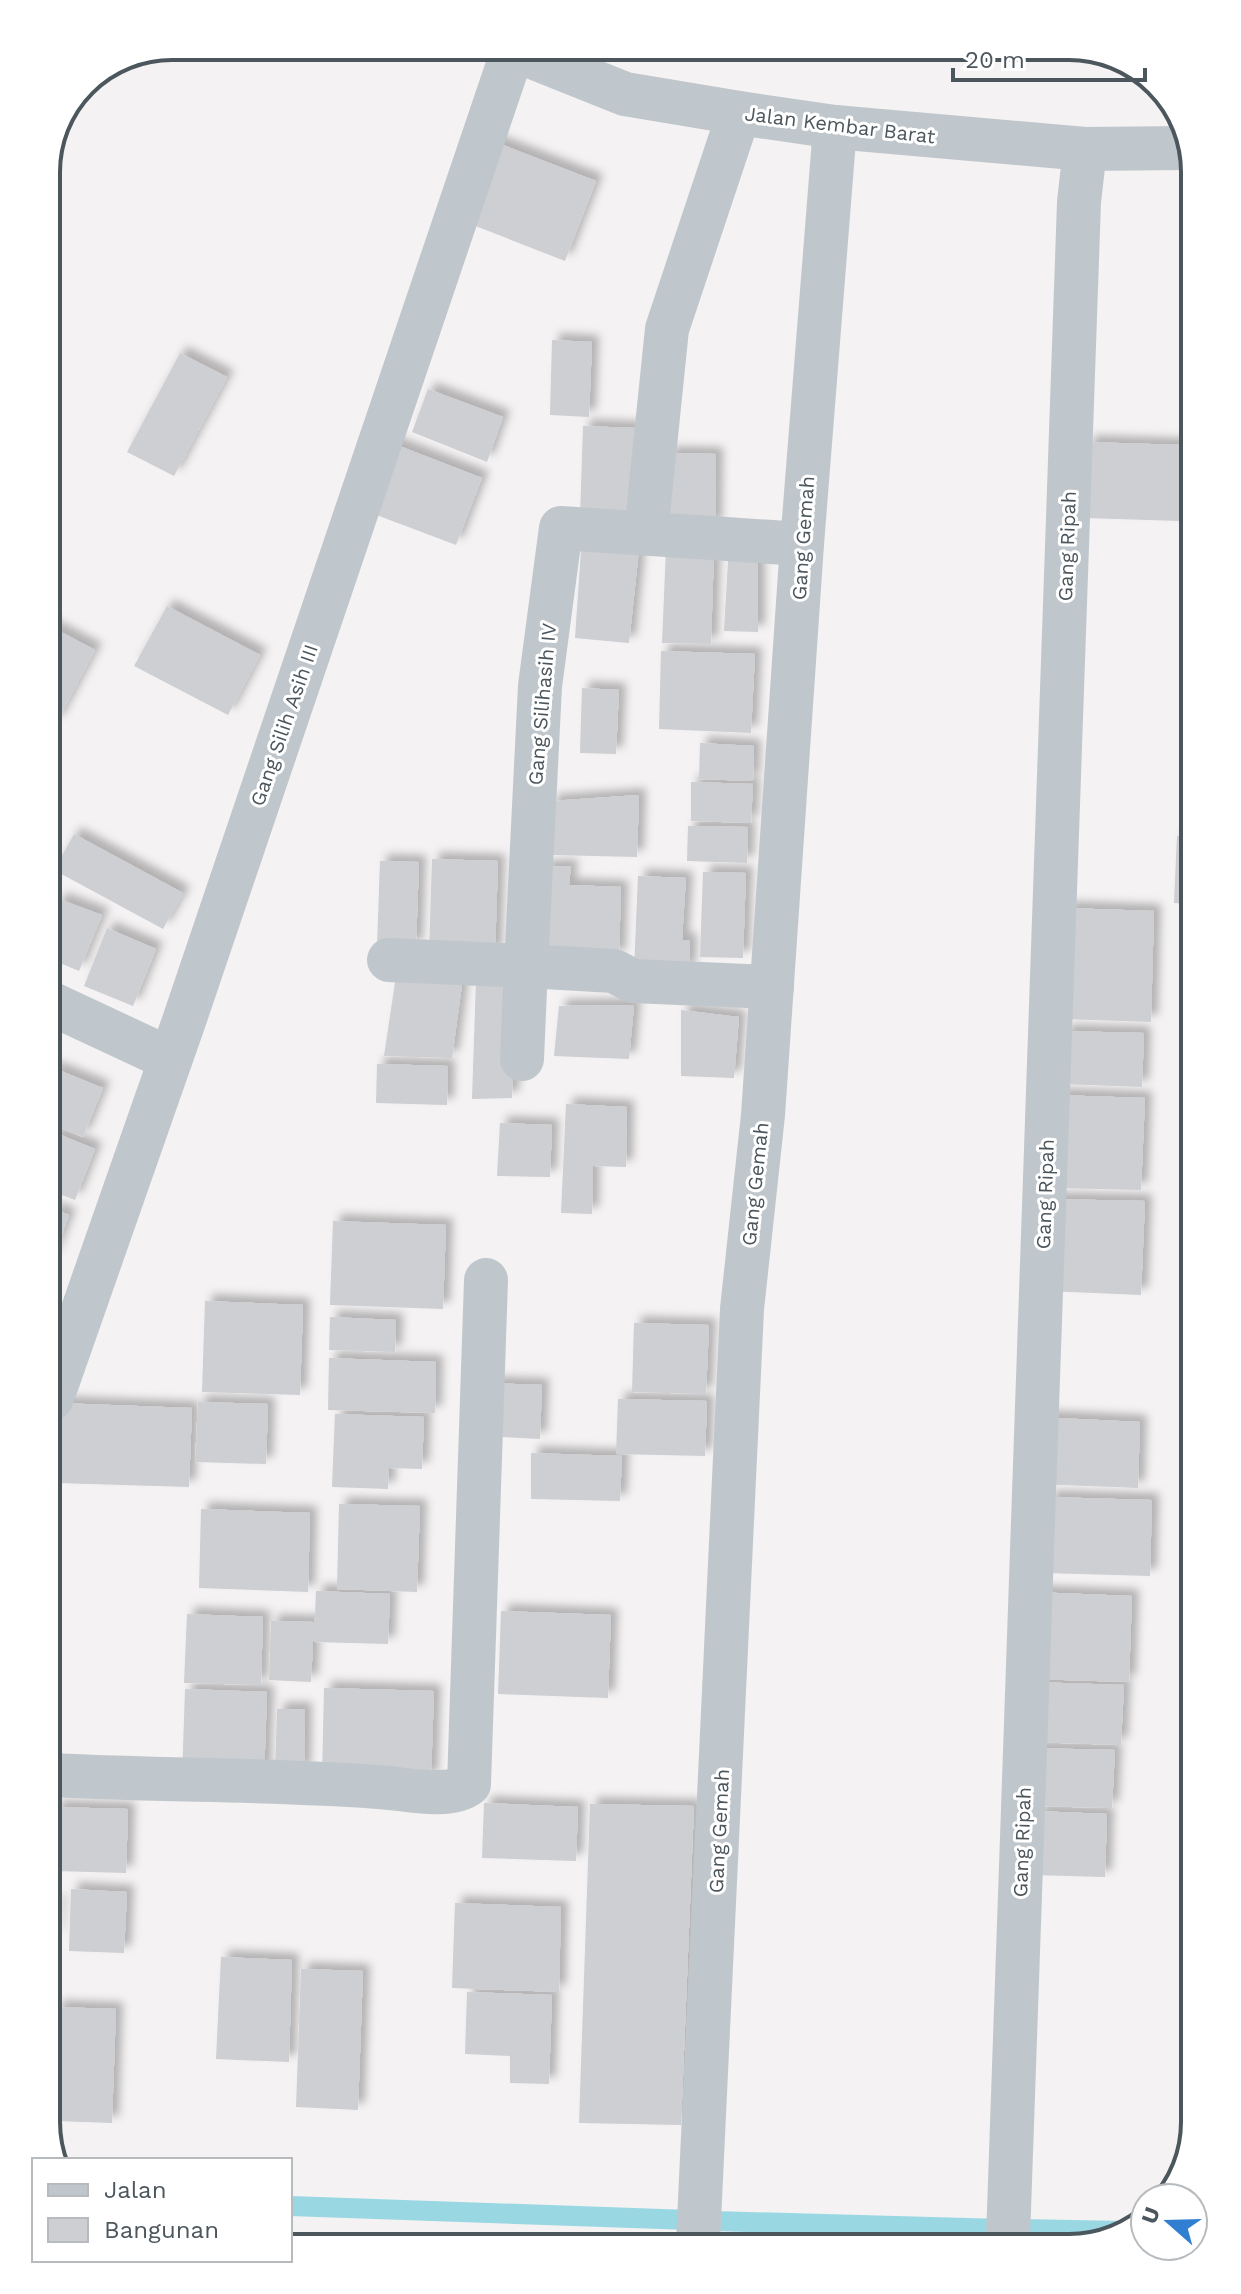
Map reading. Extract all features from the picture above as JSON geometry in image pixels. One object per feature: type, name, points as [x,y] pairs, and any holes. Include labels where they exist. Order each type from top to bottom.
[{"type":"street","name":"Gang Silih Asih III","points":[[60,1375],[170,1059],[505,60]]},
{"type":"street","name":"Jalan Kembar Barat","points":[[539,60],[625,94],[835,127],[1085,149],[1178,148]]},
{"type":"street","points":[[646,533],[667,329],[739,113]]},
{"type":"street","name":"Gang Gemah","points":[[698,2234],[742,1309],[772,987],[802,544],[835,127]]},
{"type":"street","name":"Gang Ripah","points":[[1008,2234],[1079,202],[1085,149]]},
{"type":"street","name":"Gang Silihasih IV","points":[[522,1059],[540,686],[561,528],[802,544]]},
{"type":"street","points":[[389,960],[614,971],[633,981],[772,987]]},
{"type":"street","points":[[60,1008],[170,1059]]},
{"type":"street","points":[[60,1775],[173,1781],[330,1783],[448,1791],[469,1784],[486,1280]]},
{"type":"building","points":[[485,138],[596,181],[565,261],[455,218]]},
{"type":"building","points":[[552,340],[592,342],[589,417],[550,415]]},
{"type":"building","points":[[180,353],[227,377],[174,476],[127,452]]},
{"type":"building","points":[[428,389],[503,417],[487,462],[412,432]]},
{"type":"building","points":[[583,426],[635,428],[633,519],[580,518]]},
{"type":"building","points":[[384,440],[482,478],[456,545],[358,508]]},
{"type":"building","points":[[1087,442],[1181,445],[1180,521],[1084,518]]},
{"type":"building","points":[[667,453],[716,454],[715,528],[663,520]]},
{"type":"building","points":[[582,536],[640,540],[629,643],[575,638]]},
{"type":"building","points":[[666,548],[714,550],[711,644],[662,643]]},
{"type":"building","points":[[758,557],[758,632],[724,631],[728,561]]},
{"type":"building","points":[[167,606],[260,655],[228,715],[134,666]]},
{"type":"building","points":[[60,631],[95,650],[60,716]]},
{"type":"building","points":[[661,651],[755,654],[751,733],[659,729]]},
{"type":"building","points":[[582,688],[619,690],[616,754],[580,753]]},
{"type":"building","points":[[700,743],[754,746],[753,781],[699,779]]},
{"type":"building","points":[[691,782],[753,784],[751,823],[691,821]]},
{"type":"building","points":[[639,795],[637,857],[552,855],[550,801]]},
{"type":"building","points":[[688,826],[748,827],[747,863],[687,861]]},
{"type":"building","points":[[74,834],[183,893],[163,929],[60,873],[60,859]]},
{"type":"building","points":[[1177,836],[1181,836],[1181,903],[1174,903]]},
{"type":"building","points":[[432,859],[498,861],[495,954],[429,952]]},
{"type":"building","points":[[380,861],[419,862],[416,947],[377,947]]},
{"type":"building","points":[[571,866],[569,885],[621,887],[619,957],[546,951],[542,867]]},
{"type":"building","points":[[703,872],[746,873],[743,958],[700,957]]},
{"type":"building","points":[[638,876],[686,878],[682,940],[690,940],[689,971],[634,969]]},
{"type":"building","points":[[60,899],[102,915],[79,971],[60,963]]},
{"type":"building","points":[[1065,908],[1154,911],[1151,1022],[1062,1019]]},
{"type":"building","points":[[107,928],[156,949],[133,1006],[84,986]]},
{"type":"building","points":[[396,976],[463,977],[452,1058],[384,1056]]},
{"type":"building","points":[[476,979],[516,982],[512,1098],[472,1099]]},
{"type":"building","points":[[634,1005],[629,1059],[554,1056],[559,1006]]},
{"type":"building","points":[[681,1010],[739,1017],[734,1078],[681,1076]]},
{"type":"building","points":[[1063,1031],[1144,1033],[1142,1087],[1060,1084]]},
{"type":"building","points":[[377,1064],[448,1066],[447,1105],[376,1103]]},
{"type":"building","points":[[60,1071],[103,1088],[83,1137],[60,1128]]},
{"type":"building","points":[[1056,1095],[1145,1098],[1141,1190],[1052,1188]]},
{"type":"building","points":[[566,1104],[627,1107],[626,1167],[593,1166],[592,1214],[561,1213]]},
{"type":"building","points":[[500,1123],[552,1125],[550,1177],[497,1176]]},
{"type":"building","points":[[60,1135],[95,1149],[75,1200],[60,1194]]},
{"type":"building","points":[[1050,1199],[1145,1201],[1141,1295],[1047,1291]]},
{"type":"building","points":[[60,1212],[69,1215],[60,1239]]},
{"type":"building","points":[[333,1221],[446,1225],[443,1309],[330,1305]]},
{"type":"building","points":[[205,1301],[303,1305],[300,1395],[202,1392]]},
{"type":"building","points":[[330,1317],[396,1320],[395,1352],[329,1350]]},
{"type":"building","points":[[634,1323],[709,1325],[706,1394],[632,1392]]},
{"type":"building","points":[[329,1358],[436,1362],[435,1413],[328,1410]]},
{"type":"building","points":[[486,1383],[542,1385],[540,1439],[485,1436]]},
{"type":"building","points":[[618,1399],[707,1401],[705,1456],[616,1454]]},
{"type":"building","points":[[198,1402],[268,1404],[266,1464],[195,1462]]},
{"type":"building","points":[[60,1403],[192,1408],[189,1487],[60,1483]]},
{"type":"building","points":[[335,1414],[424,1417],[422,1469],[389,1468],[388,1489],[332,1487]]},
{"type":"building","points":[[1038,1417],[1140,1422],[1138,1488],[1037,1484]]},
{"type":"building","points":[[531,1453],[622,1456],[620,1501],[531,1499]]},
{"type":"building","points":[[1048,1497],[1152,1500],[1150,1576],[1045,1573]]},
{"type":"building","points":[[339,1504],[420,1506],[417,1592],[337,1589]]},
{"type":"building","points":[[201,1509],[310,1513],[308,1592],[199,1588]]},
{"type":"building","points":[[316,1591],[390,1594],[388,1644],[314,1642]]},
{"type":"building","points":[[1033,1592],[1132,1596],[1129,1682],[1031,1679]]},
{"type":"building","points":[[501,1611],[611,1615],[608,1698],[498,1694]]},
{"type":"building","points":[[187,1614],[263,1617],[261,1685],[184,1683]]},
{"type":"building","points":[[271,1621],[314,1622],[311,1682],[269,1680]]},
{"type":"building","points":[[1032,1682],[1124,1685],[1121,1745],[1030,1742]]},
{"type":"building","points":[[324,1688],[434,1691],[431,1779],[322,1776]]},
{"type":"building","points":[[185,1689],[267,1692],[264,1780],[182,1778]]},
{"type":"building","points":[[277,1709],[305,1709],[304,1772],[275,1771]]},
{"type":"building","points":[[1033,1748],[1115,1750],[1112,1808],[1030,1806]]},
{"type":"building","points":[[484,1803],[578,1807],[576,1861],[482,1858]]},
{"type":"building","points":[[590,1804],[694,1806],[681,2125],[579,2123]]},
{"type":"building","points":[[60,1807],[128,1809],[126,1873],[60,1871]]},
{"type":"building","points":[[1036,1811],[1107,1814],[1105,1877],[1033,1875]]},
{"type":"building","points":[[71,1889],[127,1892],[124,1953],[69,1951]]},
{"type":"building","points":[[455,1903],[561,1907],[559,1992],[452,1988]]},
{"type":"building","points":[[221,1957],[292,1960],[289,2062],[216,2059]]},
{"type":"building","points":[[301,1969],[363,1971],[358,2110],[296,2107]]},
{"type":"building","points":[[467,1992],[552,1995],[549,2084],[510,2083],[510,2056],[465,2054]]},
{"type":"building","points":[[60,2007],[116,2009],[112,2123],[60,2121]]},
{"type":"waterway","points":[[292,2206],[690,2220]]},
{"type":"waterway","points":[[713,2221],[1003,2229]]},
{"type":"waterway","points":[[1018,2229],[1096,2230]]}]
